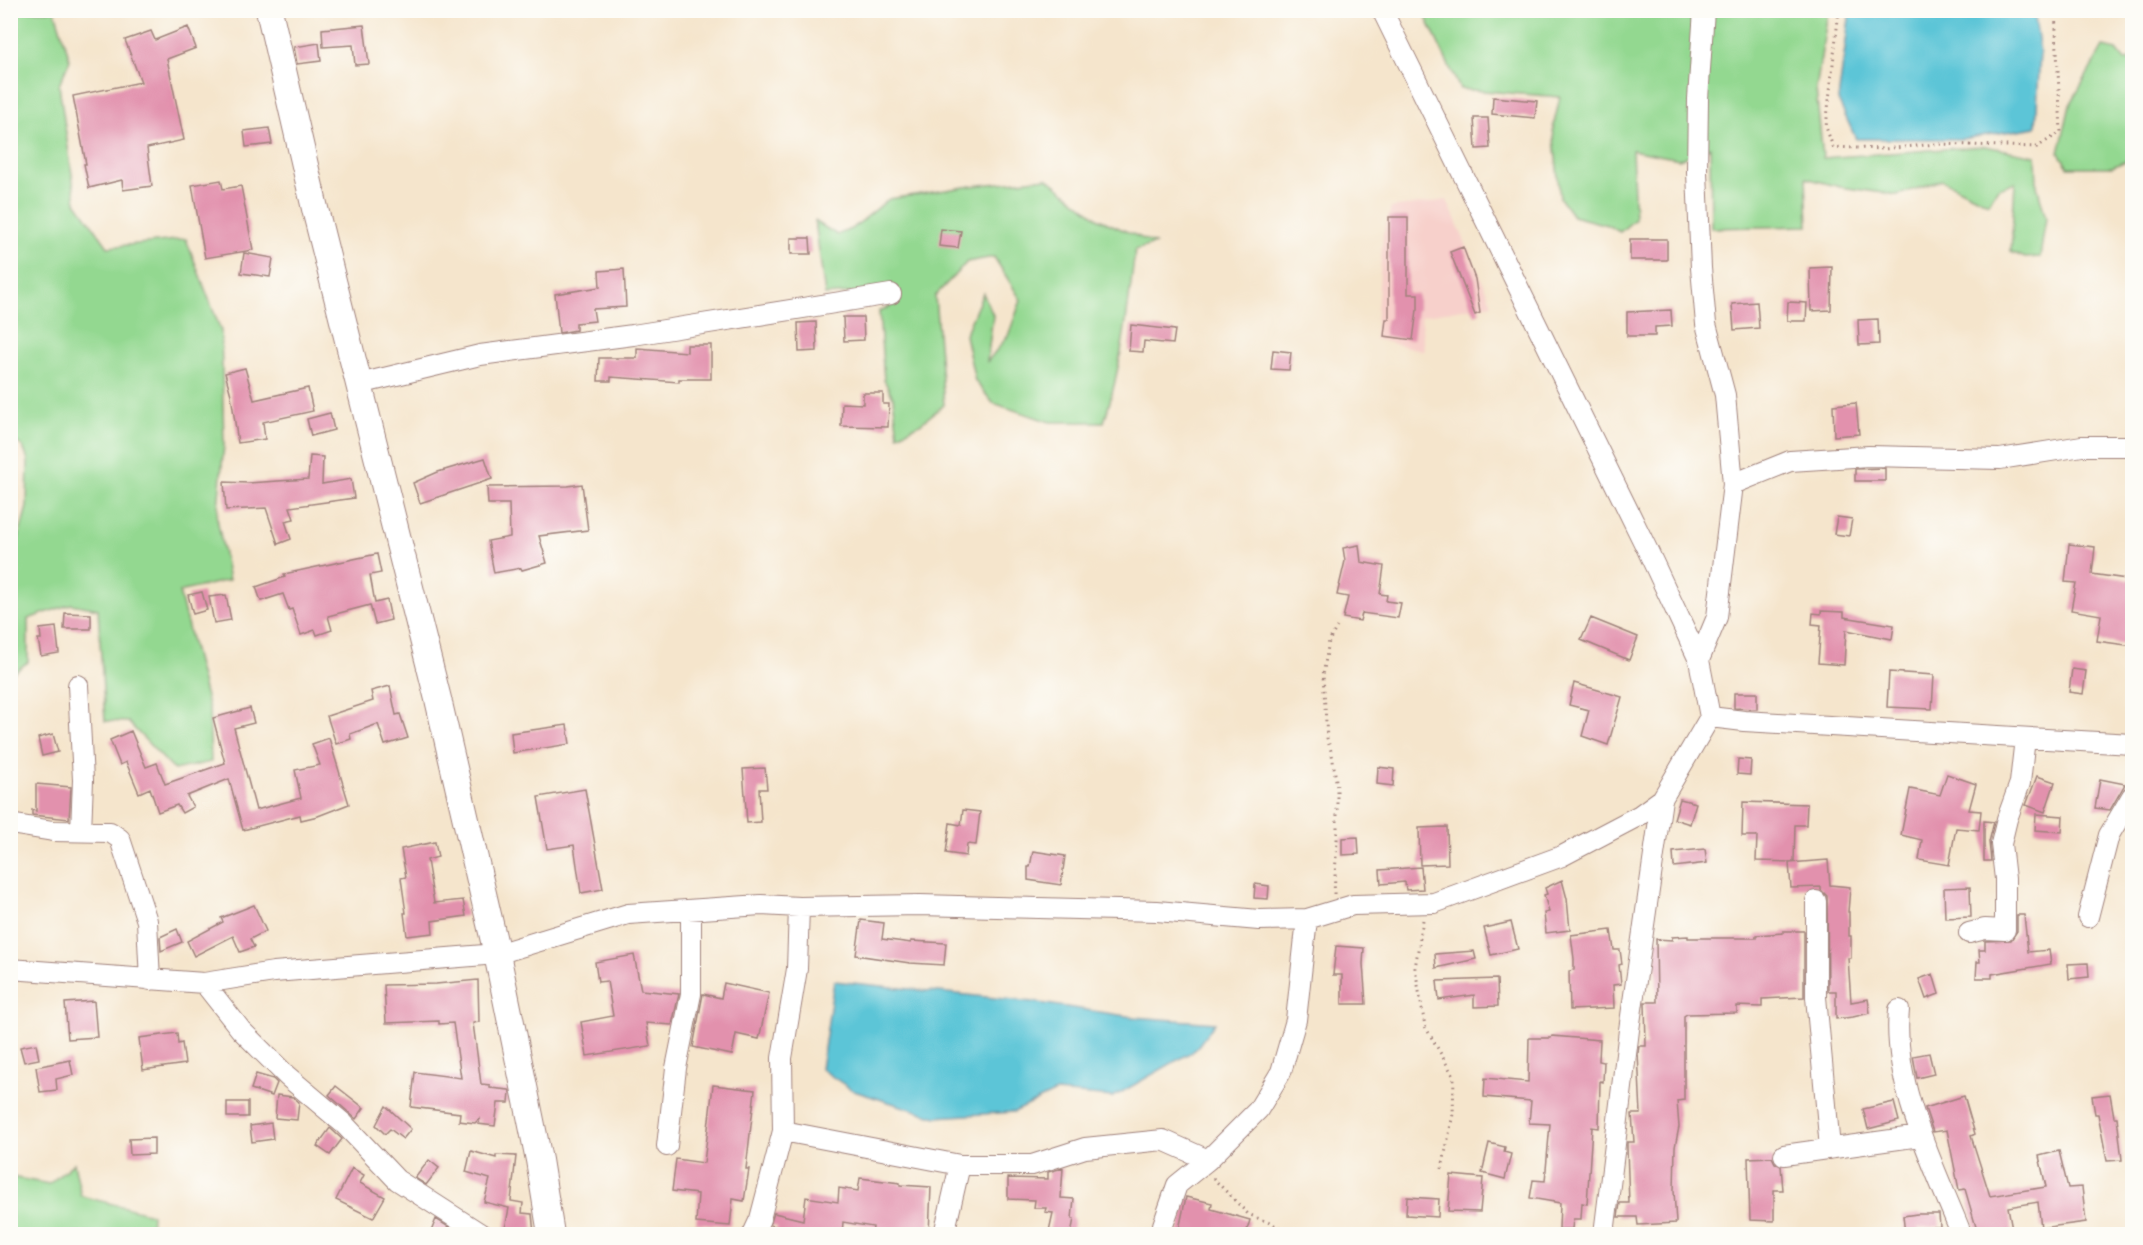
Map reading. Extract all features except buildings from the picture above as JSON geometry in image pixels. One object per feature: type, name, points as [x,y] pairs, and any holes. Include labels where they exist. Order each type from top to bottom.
[{"type":"main road","points":[[269,10],[438,699],[497,954],[539,1160],[551,1234]]},
{"type":"street","points":[[1382,10],[1637,528],[1699,660],[1710,717],[1662,799],[1626,1052],[1604,1234]]},
{"type":"street","points":[[1699,660],[1717,617],[1733,484],[1725,395],[1706,324],[1701,268],[1697,151],[1704,10]]},
{"type":"street","points":[[359,384],[480,355],[633,335],[891,294]]},
{"type":"street","points":[[1733,484],[1790,461],[1869,456],[2000,459],[2082,446],[2133,446]]},
{"type":"street","points":[[78,685],[83,780],[81,831]]},
{"type":"street","points":[[1710,717],[1744,721],[2133,744]]},
{"type":"street","points":[[1968,933],[1985,929],[2005,930],[2005,879],[2001,844],[2020,783],[2025,738]]},
{"type":"street","points":[[2088,917],[2109,835],[2133,796]]},
{"type":"street","points":[[10,969],[204,983],[274,972],[497,954],[628,914],[761,905],[799,907],[920,905],[1157,911],[1259,920],[1307,919],[1353,905],[1434,903],[1562,856],[1640,815],[1662,799]]},
{"type":"street","points":[[10,824],[53,831],[110,832],[120,839],[147,921],[150,980]]},
{"type":"street","points":[[1816,901],[1816,996],[1830,1148]]},
{"type":"street","points":[[753,1234],[760,1220],[783,1131],[782,1058],[797,969],[799,907]]},
{"type":"street","points":[[667,1146],[676,1068],[691,994],[692,910]]},
{"type":"street","points":[[1162,1234],[1177,1185],[1204,1163],[1258,1110],[1281,1072],[1296,1020],[1307,919]]},
{"type":"street","points":[[204,983],[241,1030],[287,1076],[344,1124],[397,1180],[481,1234]]},
{"type":"street","points":[[1899,1010],[1897,1028],[1900,1049],[1920,1136],[1960,1234]]},
{"type":"street","points":[[783,1131],[960,1165],[1032,1165],[1085,1148],[1163,1140],[1204,1163]]},
{"type":"street","points":[[1784,1155],[1920,1136]]},
{"type":"street","points":[[944,1234],[960,1165]]},
{"type":"path","points":[[1839,10],[1826,127],[1833,147],[1884,149],[1936,144],[2037,147],[2061,132],[2055,10]]},
{"type":"path","points":[[1335,910],[1333,890],[1337,840],[1337,787],[1327,738],[1323,675],[1329,641],[1337,627]]},
{"type":"path","points":[[1425,904],[1416,968],[1425,1026],[1454,1077],[1453,1114],[1442,1169]]},
{"type":"path","points":[[1204,1163],[1248,1214],[1296,1234]]},
{"type":"shaded area","points":[[1447,200],[1492,304],[1421,316],[1424,351],[1375,339],[1383,234],[1391,208]]},
{"type":"green space","points":[[1664,10],[1666,19],[1683,11],[1828,11],[1816,90],[1823,158],[1985,146],[2036,156],[2037,186],[2046,218],[2040,257],[2025,258],[2011,252],[2015,182],[1998,188],[1988,203],[1942,180],[1898,195],[1840,187],[1806,178],[1808,226],[1711,228],[1710,147],[1679,159],[1632,150],[1635,219],[1620,232],[1607,225],[1573,216],[1560,198],[1553,128],[1560,97],[1460,89],[1423,11]]},
{"type":"green space","points":[[11,11],[55,11],[70,60],[59,85],[76,202],[108,247],[186,239],[221,331],[224,445],[217,518],[229,580],[179,592],[209,709],[211,762],[174,770],[128,722],[105,721],[98,609],[71,604],[28,619],[28,662],[11,674],[11,566],[27,507],[28,460],[23,447],[10,437]]},
{"type":"green space","points":[[2103,47],[2117,50],[2125,60],[2132,59],[2132,164],[2126,161],[2112,167],[2068,167],[2059,153],[2070,105]]},
{"type":"green space","points":[[1047,178],[1099,219],[1155,244],[1135,250],[1120,358],[1104,422],[1050,422],[993,403],[975,381],[965,335],[983,293],[993,315],[987,362],[1008,336],[1021,300],[994,257],[967,262],[935,296],[944,405],[920,424],[898,435],[893,397],[884,380],[879,311],[896,304],[893,290],[825,295],[815,221],[837,235],[853,228],[889,199],[971,186]]},
{"type":"green space","points":[[74,1163],[81,1196],[152,1214],[151,1234],[11,1234],[11,1177],[49,1184]]},
{"type":"water","points":[[1850,11],[2034,11],[2040,52],[2036,127],[1962,139],[1856,139],[1838,100]]},
{"type":"water","points":[[834,981],[1033,1002],[1133,1017],[1215,1023],[1195,1050],[1113,1097],[1056,1092],[1014,1112],[936,1117],[854,1091],[821,1069]]}]
